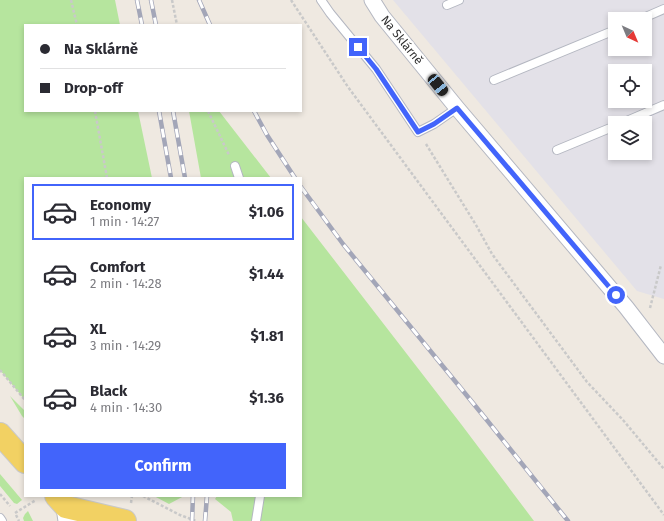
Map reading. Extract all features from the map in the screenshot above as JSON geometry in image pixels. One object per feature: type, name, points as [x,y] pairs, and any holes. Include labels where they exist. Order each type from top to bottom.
[{"type":"main road","points":[[0,434],[24,461]]},
{"type":"main road","points":[[57,506],[125,521]]},
{"type":"street","name":"Na Sklárně","points":[[372,0],[382,16],[457,108],[626,307],[664,356]]},
{"type":"lane","points":[[321,0],[376,69],[418,132],[434,124],[457,108]]},
{"type":"lane","points":[[447,5],[459,0]]},
{"type":"lane","points":[[652,14],[664,9]]},
{"type":"lane","points":[[494,80],[608,33]]},
{"type":"lane","points":[[638,116],[664,105]]},
{"type":"lane","points":[[557,150],[608,129]]},
{"type":"lane","points":[[235,166],[239,177]]},
{"type":"lane","points":[[256,521],[260,497]]},
{"type":"path","points":[[71,0],[77,24]]},
{"type":"path","points":[[172,0],[177,24]]},
{"type":"path","points":[[291,0],[348,86],[664,515]]},
{"type":"path","points":[[95,112],[107,177]]},
{"type":"path","points":[[208,112],[235,166]]},
{"type":"path","points":[[418,132],[476,225],[492,254],[586,382],[623,420],[664,469]]},
{"type":"path","points":[[653,296],[660,265]]},
{"type":"path","points":[[0,370],[24,399]]},
{"type":"path","points":[[145,497],[180,516],[196,521]]},
{"type":"path","points":[[15,513],[57,506]]},
{"type":"shaded area","points":[[393,0],[664,0],[664,299],[637,291]]},
{"type":"green space","points":[[0,0],[115,0],[120,24],[24,24],[24,112],[138,112],[152,177],[24,177],[24,399],[0,370]]},
{"type":"green space","points":[[189,112],[220,112],[270,177],[201,177]]},
{"type":"green space","points":[[302,218],[534,521],[233,521],[231,512],[215,499],[216,497],[302,497]]},
{"type":"green space","points":[[10,396],[24,410],[24,418]]},
{"type":"green space","points":[[0,474],[22,500],[17,504],[14,503],[0,486]]},
{"type":"green space","points":[[156,497],[182,497],[169,504]]},
{"type":"green space","points":[[28,511],[33,521],[24,521],[23,518]]},
{"type":"railway","points":[[137,0],[142,24]]},
{"type":"railway","points":[[151,0],[156,24]]},
{"type":"railway","points":[[199,0],[210,24]]},
{"type":"railway","points":[[159,112],[171,177]]},
{"type":"railway","points":[[173,112],[185,177]]},
{"type":"railway","points":[[255,112],[267,135],[294,177]]},
{"type":"railway","points":[[302,188],[343,244],[568,521]]},
{"type":"railway","points":[[192,521],[193,497]]},
{"type":"railway","points":[[205,521],[207,497]]},
{"type":"route","points":[[358,47],[376,69],[418,132],[434,124],[457,108],[616,295]]}]
